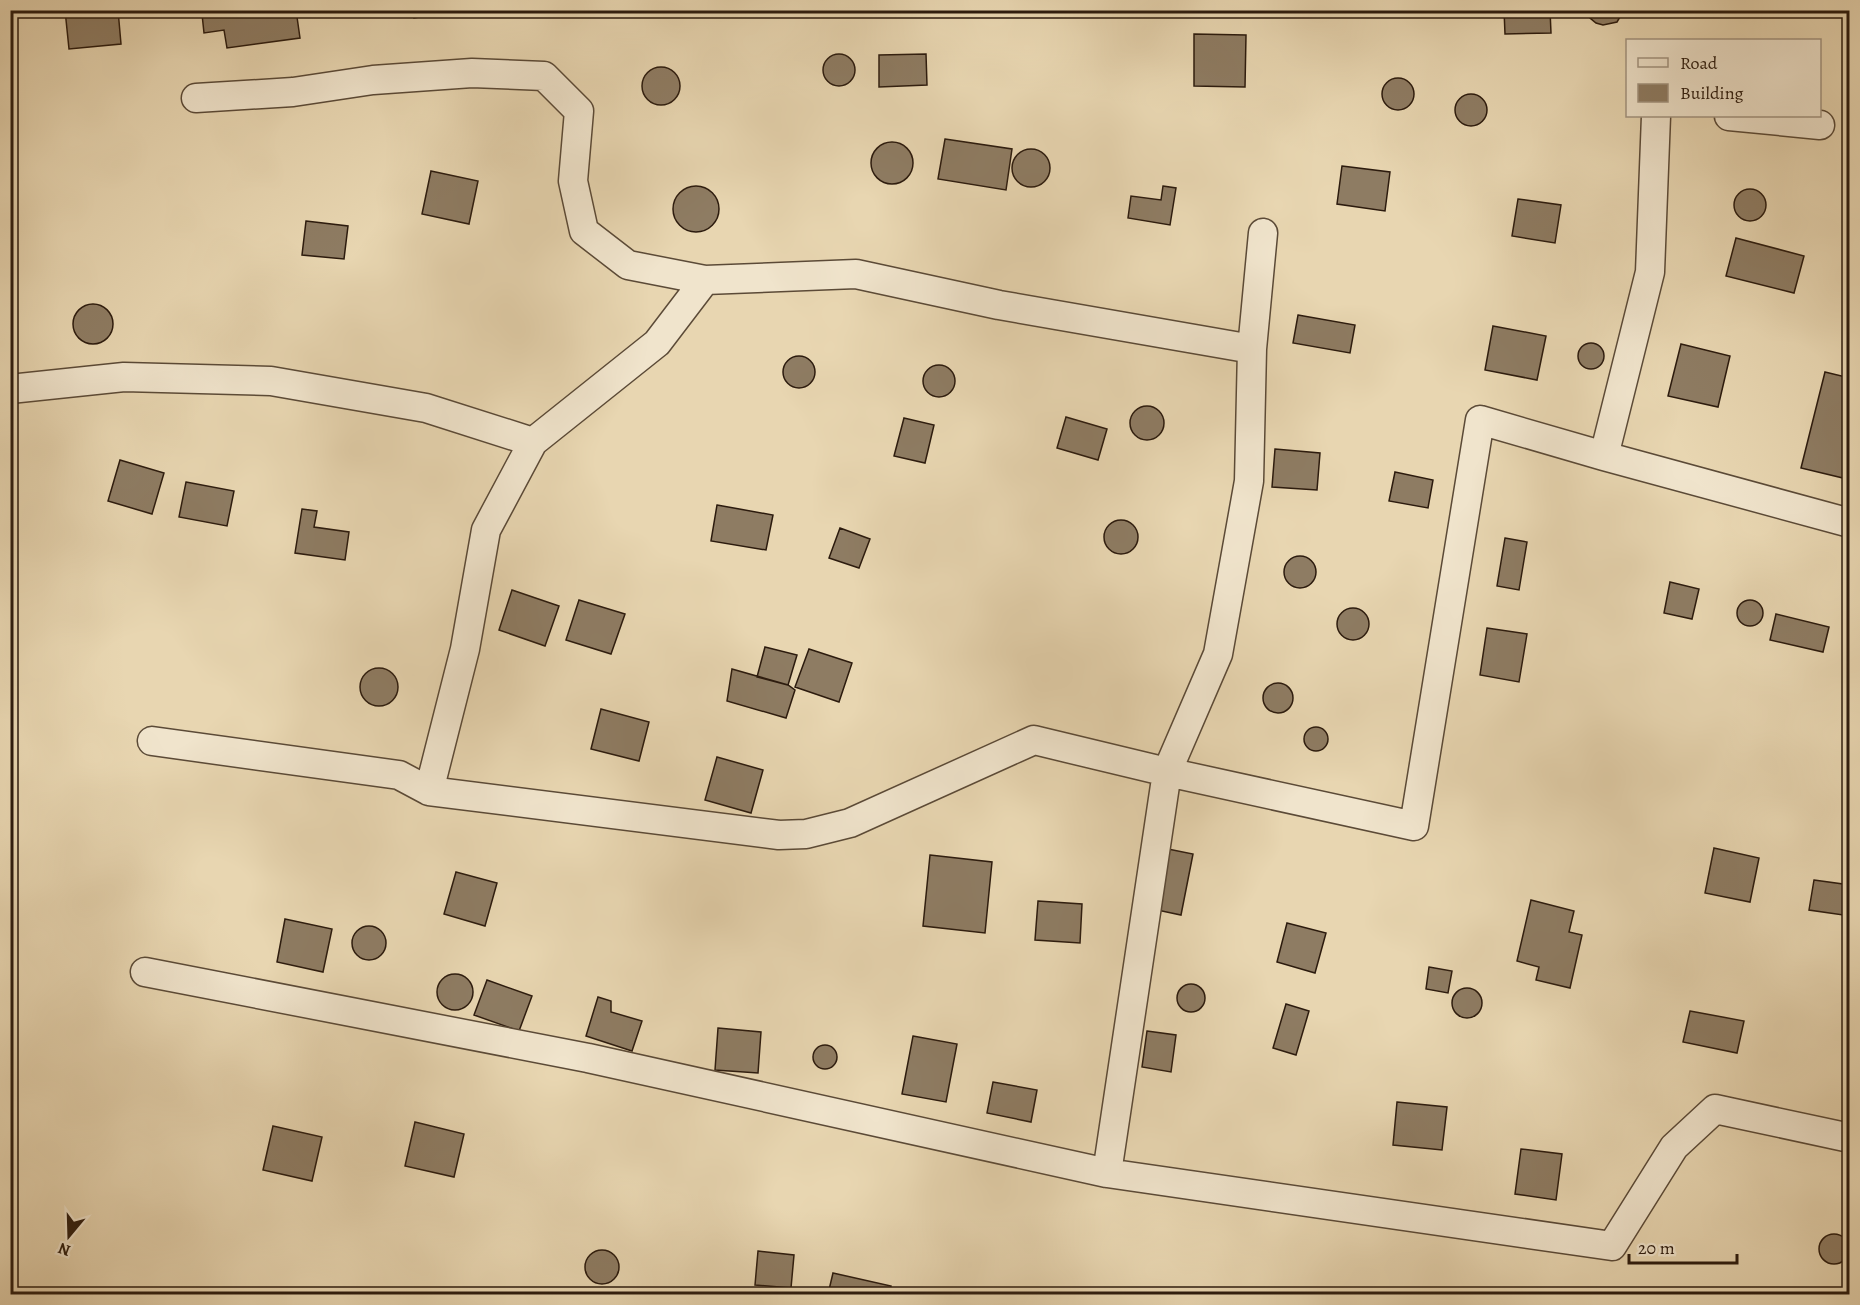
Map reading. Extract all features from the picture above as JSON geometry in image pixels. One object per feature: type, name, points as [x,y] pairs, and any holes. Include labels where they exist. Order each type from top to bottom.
[{"type":"street","points":[[196,98],[293,92],[374,80],[472,73],[544,76],[579,111],[573,181],[584,231],[628,265],[705,280],[856,274],[999,304],[1252,349]]},
{"type":"street","points":[[1604,456],[1650,272],[1656,117]]},
{"type":"street","points":[[1740,117],[1820,124]]},
{"type":"street","points":[[1107,1173],[1167,772],[1218,654],[1249,481],[1252,349],[1263,233]]},
{"type":"street","points":[[429,791],[465,649],[486,530],[532,442],[657,343],[705,280]]},
{"type":"street","points":[[10,389],[124,377],[271,381],[426,408],[532,442]]},
{"type":"street","points":[[152,741],[399,775],[429,791],[779,835],[806,834],[850,823],[1034,740],[1167,772],[1414,826],[1480,420],[1850,523]]},
{"type":"street","points":[[145,972],[588,1058],[1107,1173],[1612,1246],[1674,1147],[1715,1109],[1850,1138]]},
{"type":"building","points":[[65,10],[118,10],[121,44],[69,49]]},
{"type":"building","points":[[219,10],[296,10],[300,38],[227,48],[224,30],[204,33],[202,14]]},
{"type":"building","points":[[413,10],[464,10],[414,18]]},
{"type":"building","points":[[1504,10],[1550,10],[1551,33],[1505,34]]},
{"type":"building","points":[[1588,10],[1624,10],[1617,22],[1603,25],[1590,18]]},
{"type":"building","points":[[1194,34],[1246,35],[1245,87],[1194,86]]},
{"type":"building","points":[[839,54],[850,59],[855,70],[850,81],[839,86],[828,81],[823,70],[828,59]]},
{"type":"building","points":[[926,54],[927,85],[879,87],[879,55]]},
{"type":"building","points":[[661,67],[674,73],[680,86],[674,99],[661,105],[648,99],[642,86],[648,73]]},
{"type":"building","points":[[1398,78],[1410,82],[1414,94],[1410,106],[1398,110],[1386,106],[1382,94],[1386,82]]},
{"type":"building","points":[[1471,94],[1483,98],[1487,110],[1483,122],[1471,126],[1459,122],[1455,110],[1459,98]]},
{"type":"building","points":[[945,139],[1012,149],[1006,190],[938,179]]},
{"type":"building","points":[[892,142],[900,143],[907,148],[912,155],[912,171],[907,178],[900,183],[892,184],[884,183],[877,178],[872,171],[871,163],[872,155],[877,148],[884,143]]},
{"type":"building","points":[[1031,149],[1045,154],[1050,168],[1045,182],[1031,187],[1017,182],[1012,168],[1017,154]]},
{"type":"building","points":[[1342,166],[1390,172],[1385,211],[1337,204]]},
{"type":"building","points":[[431,171],[478,181],[469,224],[422,214]]},
{"type":"building","points":[[696,186],[705,187],[712,193],[718,200],[718,218],[712,225],[705,231],[696,232],[687,231],[680,225],[674,218],[673,209],[674,200],[680,193],[687,187]]},
{"type":"building","points":[[1163,186],[1176,188],[1170,225],[1128,218],[1131,196],[1161,200]]},
{"type":"building","points":[[1750,189],[1762,193],[1766,205],[1762,217],[1750,221],[1738,217],[1734,205],[1738,193]]},
{"type":"building","points":[[1518,199],[1561,205],[1555,243],[1512,236]]},
{"type":"building","points":[[306,221],[348,226],[344,259],[302,255]]},
{"type":"building","points":[[1736,238],[1804,256],[1794,293],[1726,276]]},
{"type":"building","points":[[93,304],[101,305],[107,310],[112,316],[112,332],[107,338],[101,343],[93,344],[85,343],[79,338],[74,332],[73,324],[74,316],[79,310],[85,305]]},
{"type":"building","points":[[1298,315],[1355,325],[1350,353],[1293,343]]},
{"type":"building","points":[[1493,326],[1546,336],[1537,380],[1485,370]]},
{"type":"building","points":[[1591,343],[1600,347],[1604,356],[1600,365],[1591,369],[1582,365],[1578,356],[1582,347]]},
{"type":"building","points":[[1681,344],[1730,356],[1718,407],[1668,396]]},
{"type":"building","points":[[1850,344],[1850,362],[1846,354]]},
{"type":"building","points":[[799,356],[810,361],[815,372],[810,383],[799,388],[788,383],[783,372],[788,361]]},
{"type":"building","points":[[939,365],[951,369],[955,381],[951,393],[939,397],[927,393],[923,381],[927,369]]},
{"type":"building","points":[[1825,372],[1850,378],[1850,405],[1846,417],[1850,418],[1850,453],[1843,478],[1801,468]]},
{"type":"building","points":[[1147,406],[1159,411],[1164,423],[1159,435],[1147,440],[1135,435],[1130,423],[1135,411]]},
{"type":"building","points":[[1066,417],[1107,429],[1098,460],[1057,448]]},
{"type":"building","points":[[904,418],[934,425],[925,463],[894,456]]},
{"type":"building","points":[[1275,449],[1320,453],[1317,490],[1272,487]]},
{"type":"building","points":[[120,460],[164,473],[152,514],[108,501]]},
{"type":"building","points":[[1395,472],[1433,480],[1428,508],[1389,501]]},
{"type":"building","points":[[186,482],[234,491],[227,526],[179,517]]},
{"type":"building","points":[[717,505],[773,515],[766,550],[711,541]]},
{"type":"building","points":[[302,509],[317,511],[314,527],[349,532],[345,560],[295,553]]},
{"type":"building","points":[[1121,520],[1133,525],[1138,537],[1133,549],[1121,554],[1109,549],[1104,537],[1109,525]]},
{"type":"building","points":[[840,528],[870,539],[859,568],[829,558]]},
{"type":"building","points":[[1505,538],[1527,542],[1519,590],[1497,586]]},
{"type":"building","points":[[1300,556],[1311,561],[1316,572],[1311,583],[1300,588],[1289,583],[1284,572],[1289,561]]},
{"type":"building","points":[[1670,582],[1699,589],[1692,619],[1664,613]]},
{"type":"building","points":[[512,590],[559,606],[545,646],[499,630]]},
{"type":"building","points":[[579,600],[625,614],[611,654],[566,640]]},
{"type":"building","points":[[1750,600],[1760,603],[1763,613],[1760,623],[1750,626],[1740,623],[1737,613],[1740,603]]},
{"type":"building","points":[[1353,608],[1365,612],[1369,624],[1365,636],[1353,640],[1341,636],[1337,624],[1341,612]]},
{"type":"building","points":[[1776,614],[1829,627],[1823,652],[1770,640]]},
{"type":"building","points":[[1487,628],[1527,634],[1519,682],[1480,675]]},
{"type":"building","points":[[765,647],[797,655],[788,685],[757,677]]},
{"type":"building","points":[[809,649],[852,663],[839,702],[795,687]]},
{"type":"building","points":[[379,668],[392,674],[398,687],[392,700],[379,706],[366,700],[360,687],[366,674]]},
{"type":"building","points":[[732,669],[788,685],[795,690],[786,718],[727,701]]},
{"type":"building","points":[[1278,683],[1289,687],[1293,698],[1289,709],[1278,713],[1267,709],[1263,698],[1267,687]]},
{"type":"building","points":[[601,709],[649,722],[639,761],[591,749]]},
{"type":"building","points":[[1316,727],[1325,730],[1328,739],[1325,748],[1316,751],[1307,748],[1304,739],[1307,730]]},
{"type":"building","points":[[717,757],[763,770],[751,813],[705,800]]},
{"type":"building","points":[[1714,848],[1759,858],[1750,902],[1705,893]]},
{"type":"building","points":[[1168,849],[1193,854],[1181,915],[1157,910]]},
{"type":"building","points":[[930,855],[992,862],[985,933],[923,926]]},
{"type":"building","points":[[456,872],[497,883],[485,926],[444,914]]},
{"type":"building","points":[[1814,880],[1850,885],[1850,916],[1809,910]]},
{"type":"building","points":[[1531,900],[1574,911],[1569,932],[1582,935],[1570,988],[1536,980],[1539,967],[1517,961]]},
{"type":"building","points":[[1038,901],[1082,904],[1080,943],[1035,940]]},
{"type":"building","points":[[285,919],[332,929],[323,972],[277,962]]},
{"type":"building","points":[[1287,923],[1326,933],[1315,973],[1277,962]]},
{"type":"building","points":[[369,926],[381,931],[386,943],[381,955],[369,960],[357,955],[352,943],[357,931]]},
{"type":"building","points":[[1429,967],[1452,971],[1448,993],[1426,989]]},
{"type":"building","points":[[455,974],[468,979],[473,992],[468,1005],[455,1010],[442,1005],[437,992],[442,979]]},
{"type":"building","points":[[487,980],[532,996],[519,1031],[474,1015]]},
{"type":"building","points":[[1191,984],[1201,988],[1205,998],[1201,1008],[1191,1012],[1181,1008],[1177,998],[1181,988]]},
{"type":"building","points":[[1467,988],[1478,992],[1482,1003],[1478,1014],[1467,1018],[1456,1014],[1452,1003],[1456,992]]},
{"type":"building","points":[[598,997],[611,1001],[611,1012],[642,1021],[632,1051],[586,1036]]},
{"type":"building","points":[[1286,1004],[1309,1011],[1296,1055],[1273,1048]]},
{"type":"building","points":[[1690,1011],[1744,1021],[1737,1053],[1683,1042]]},
{"type":"building","points":[[718,1028],[761,1032],[758,1073],[715,1070]]},
{"type":"building","points":[[1147,1031],[1176,1035],[1171,1072],[1142,1067]]},
{"type":"building","points":[[913,1036],[957,1044],[946,1102],[902,1094]]},
{"type":"building","points":[[825,1045],[834,1048],[837,1057],[834,1066],[825,1069],[816,1066],[813,1057],[816,1048]]},
{"type":"building","points":[[993,1082],[1037,1090],[1031,1122],[987,1113]]},
{"type":"building","points":[[1397,1102],[1447,1107],[1442,1150],[1393,1145]]},
{"type":"building","points":[[415,1122],[464,1134],[454,1177],[405,1166]]},
{"type":"building","points":[[273,1126],[322,1137],[312,1181],[263,1170]]},
{"type":"building","points":[[1521,1149],[1562,1154],[1556,1200],[1515,1194]]},
{"type":"building","points":[[1834,1234],[1845,1238],[1849,1249],[1845,1260],[1834,1264],[1823,1260],[1819,1249],[1823,1238]]},
{"type":"building","points":[[602,1250],[614,1255],[619,1267],[614,1279],[602,1284],[590,1279],[585,1267],[590,1255]]},
{"type":"building","points":[[758,1251],[794,1255],[791,1288],[755,1285]]},
{"type":"building","points":[[833,1273],[891,1286],[889,1294],[828,1294]]}]
